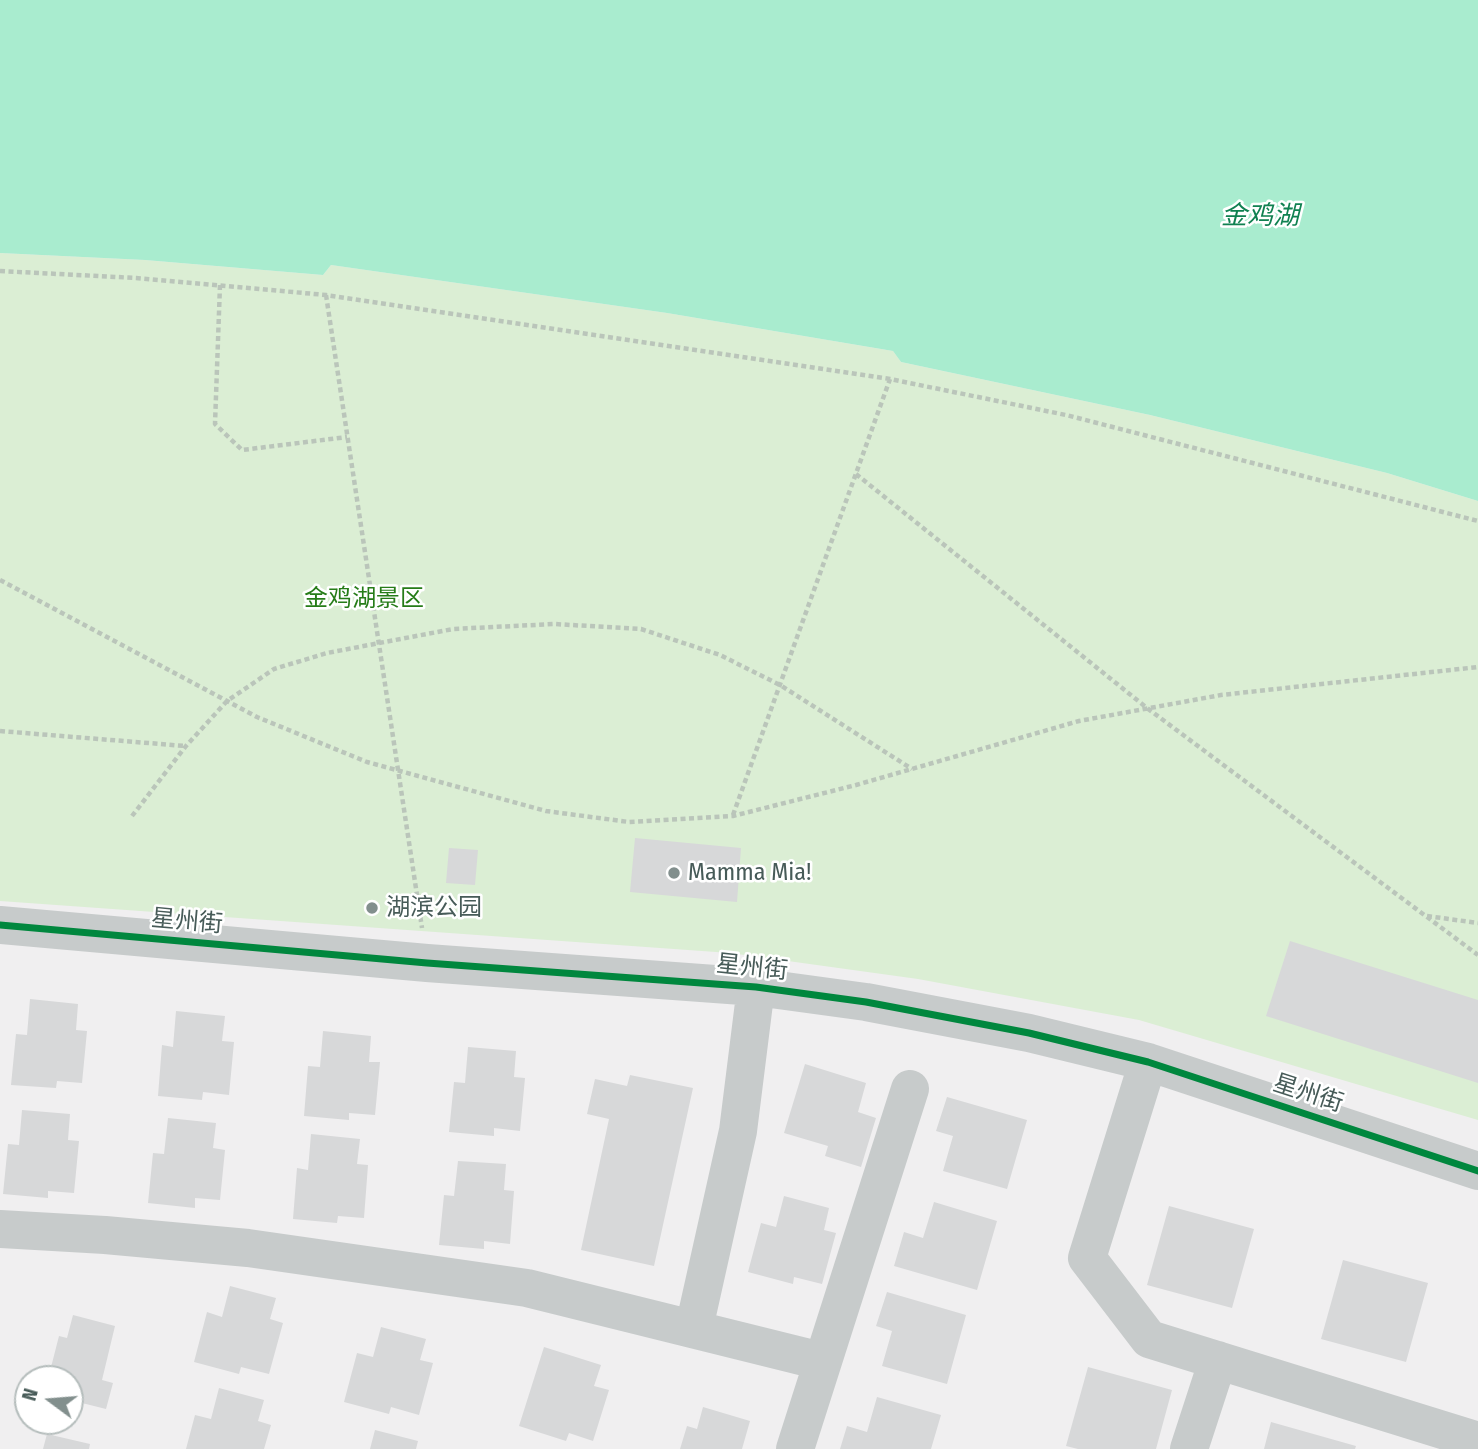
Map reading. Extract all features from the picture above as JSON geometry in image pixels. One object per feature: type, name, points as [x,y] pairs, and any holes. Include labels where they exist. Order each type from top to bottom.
[{"type":"street","name":"星州街","points":[[0,925],[427,963],[756,987],[939,1015],[1148,1062],[1478,1171]]},
{"type":"street","points":[[694,1328],[738,1131],[756,987]]},
{"type":"street","points":[[1148,1062],[1087,1258],[1149,1339],[1218,1360],[1401,1434],[1478,1441]]},
{"type":"street","points":[[795,1449],[910,1089]]},
{"type":"street","points":[[0,1230],[105,1235],[248,1248],[478,1280],[527,1288],[821,1361]]},
{"type":"street","points":[[1189,1449],[1218,1360]]},
{"type":"path","points":[[0,271],[220,285],[326,295],[890,379],[1066,415],[1268,464],[1478,521]]},
{"type":"path","points":[[220,285],[215,424],[242,450],[347,437]]},
{"type":"path","points":[[326,295],[427,963]]},
{"type":"path","points":[[733,816],[890,379]]},
{"type":"path","points":[[856,474],[1147,708],[1478,955]]},
{"type":"path","points":[[0,580],[257,717],[367,762],[534,809],[629,822],[733,816],[913,769],[1079,721],[1147,708],[1221,695],[1478,667]]},
{"type":"path","points":[[132,816],[186,746],[227,701],[274,669],[327,653],[466,628],[554,624],[641,629],[720,655],[780,684],[913,769]]},
{"type":"path","points":[[0,731],[186,746]]},
{"type":"path","points":[[1426,916],[1478,923]]},
{"type":"green space","name":"金鸡湖景区","points":[[0,253],[145,260],[323,275],[331,265],[667,313],[893,351],[901,362],[1150,415],[1387,473],[1478,501],[1478,1120],[1139,1020],[918,979],[730,953],[0,901]]},
{"type":"water","name":"金鸡湖","points":[[0,0],[1478,0],[1478,501],[1387,473],[1150,415],[901,362],[893,351],[667,313],[331,265],[323,275],[145,260],[0,253]]},
{"type":"building","points":[[635,838],[741,848],[737,902],[630,892]]},
{"type":"building","points":[[449,848],[478,850],[475,885],[446,883]]},
{"type":"building","points":[[1290,941],[1478,1000],[1478,1083],[1266,1016]]},
{"type":"building","points":[[30,999],[78,1004],[76,1030],[87,1031],[82,1083],[57,1081],[56,1088],[11,1085],[16,1034],[27,1035]]},
{"type":"building","points":[[176,1011],[225,1016],[222,1041],[234,1042],[229,1095],[203,1092],[202,1100],[158,1096],[162,1045],[173,1047]]},
{"type":"building","points":[[323,1031],[371,1036],[369,1062],[380,1062],[375,1115],[349,1113],[349,1120],[304,1116],[308,1066],[320,1067]]},
{"type":"building","points":[[468,1047],[516,1051],[514,1077],[525,1078],[520,1131],[494,1128],[494,1136],[449,1132],[454,1082],[465,1083]]},
{"type":"building","points":[[805,1064],[866,1083],[858,1112],[876,1118],[861,1167],[825,1156],[828,1146],[784,1133]]},
{"type":"building","points":[[630,1075],[693,1088],[654,1266],[581,1250],[609,1119],[587,1114],[595,1079],[627,1086]]},
{"type":"building","points":[[947,1097],[1027,1120],[1007,1189],[943,1171],[953,1136],[936,1131]]},
{"type":"building","points":[[22,1110],[70,1114],[68,1140],[79,1141],[74,1193],[48,1191],[48,1198],[3,1194],[8,1144],[19,1145]]},
{"type":"building","points":[[168,1118],[216,1123],[213,1148],[225,1150],[220,1200],[195,1198],[195,1208],[148,1203],[153,1153],[164,1154]]},
{"type":"building","points":[[311,1134],[360,1139],[357,1164],[368,1165],[364,1218],[338,1216],[337,1223],[293,1219],[297,1168],[308,1170]]},
{"type":"building","points":[[458,1161],[506,1164],[504,1190],[514,1191],[510,1244],[484,1241],[484,1249],[439,1245],[444,1195],[454,1196]]},
{"type":"building","points":[[784,1196],[829,1208],[824,1230],[836,1233],[822,1284],[794,1277],[793,1284],[748,1272],[761,1223],[776,1227]]},
{"type":"building","points":[[934,1202],[997,1221],[977,1290],[894,1266],[904,1232],[923,1238]]},
{"type":"building","points":[[1169,1206],[1254,1229],[1232,1308],[1147,1285]]},
{"type":"building","points":[[1343,1260],[1428,1283],[1406,1362],[1321,1339]]},
{"type":"building","points":[[230,1286],[276,1298],[270,1319],[283,1323],[269,1374],[241,1367],[239,1374],[194,1362],[207,1312],[222,1317]]},
{"type":"building","points":[[887,1292],[966,1315],[947,1384],[882,1366],[892,1331],[876,1326]]},
{"type":"building","points":[[73,1315],[115,1326],[102,1380],[113,1383],[106,1409],[84,1404],[84,1365],[52,1365],[59,1336],[67,1338]]},
{"type":"building","points":[[381,1327],[426,1339],[420,1360],[433,1363],[419,1415],[391,1407],[389,1414],[344,1402],[357,1353],[373,1357]]},
{"type":"building","points":[[544,1347],[601,1365],[594,1386],[609,1390],[593,1441],[569,1433],[566,1441],[519,1426]]},
{"type":"building","points":[[1088,1367],[1172,1390],[1156,1449],[1078,1449],[1066,1446]]},
{"type":"building","points":[[219,1388],[264,1400],[258,1421],[271,1425],[264,1449],[186,1449],[195,1415],[211,1419]]},
{"type":"building","points":[[877,1397],[941,1415],[931,1449],[840,1449],[847,1426],[867,1432]]},
{"type":"building","points":[[703,1407],[750,1421],[742,1449],[680,1449],[687,1426],[697,1429]]},
{"type":"building","points":[[1271,1422],[1356,1446],[1355,1449],[1264,1449]]},
{"type":"building","points":[[375,1430],[418,1441],[416,1449],[370,1449]]},
{"type":"building","points":[[47,1435],[90,1444],[89,1449],[43,1449]]},
{"type":"cycle path","points":[[0,925],[427,963],[756,987],[866,1002],[1029,1033],[1148,1062],[1478,1171]]},
{"type":"place","name":"Mamma Mia!","points":[[674,873]]},
{"type":"place","name":"湖滨公园","points":[[372,908]]}]
